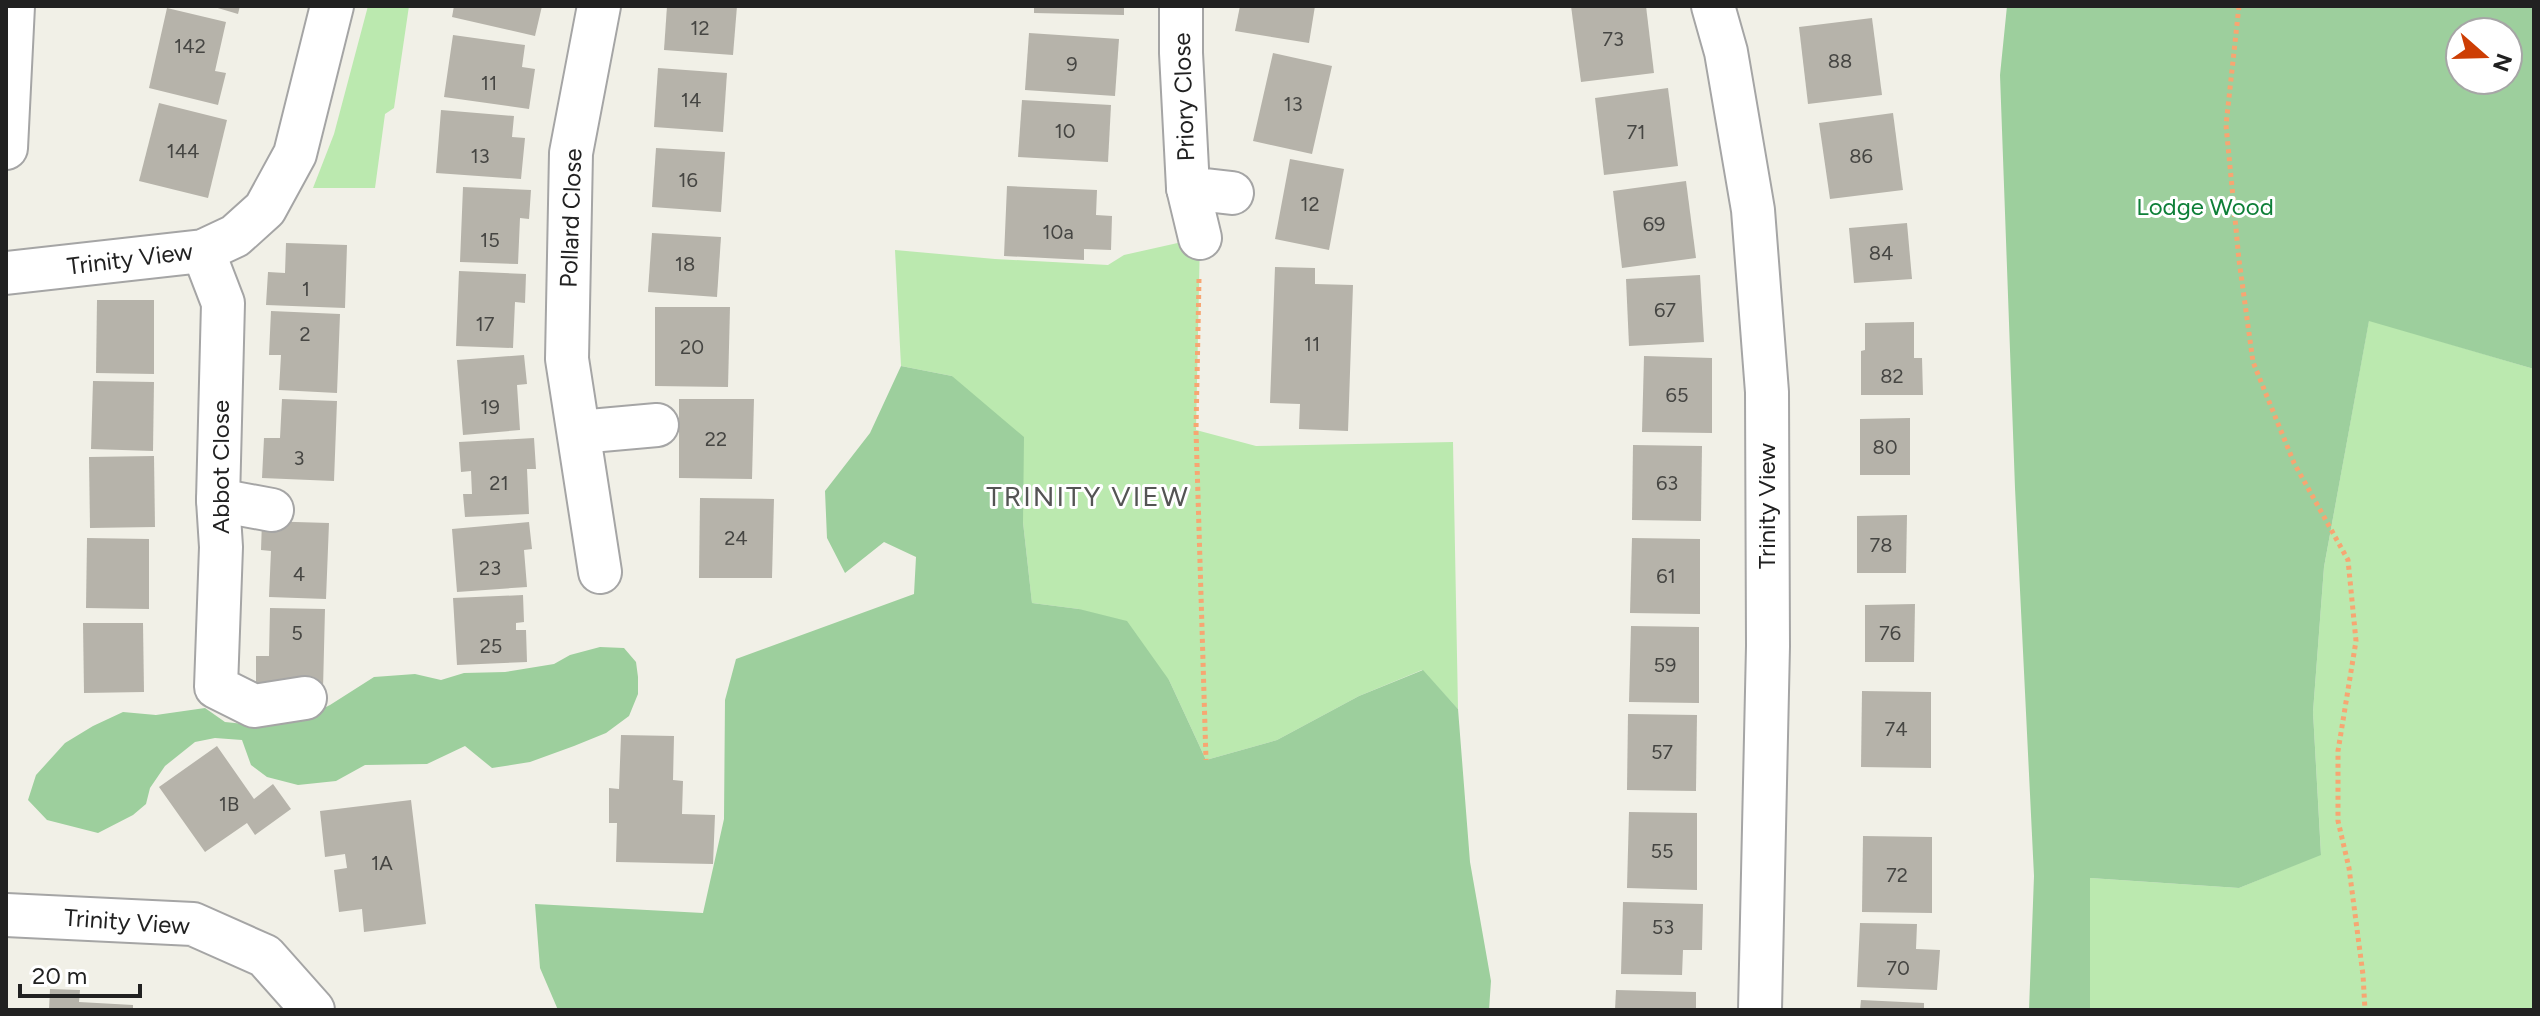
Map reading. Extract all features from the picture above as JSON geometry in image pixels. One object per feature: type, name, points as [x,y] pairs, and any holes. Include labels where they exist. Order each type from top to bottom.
[{"type":"street","points":[[6,148],[13,6]]},
{"type":"street","name":"Trinity View","points":[[6,273],[203,251],[235,236],[265,209],[295,154],[332,6]]},
{"type":"street","name":"Pollard Close","points":[[599,6],[571,153],[567,359],[600,572]]},
{"type":"street","name":"Priory Close","points":[[1181,6],[1188,188],[1200,238]]},
{"type":"street","name":"Trinity View","points":[[1713,6],[1726,52],[1753,210],[1767,392],[1768,646],[1760,1010]]},
{"type":"street","name":"Priory Close","points":[[1188,188],[1232,193]]},
{"type":"street","name":"Abbot Close","points":[[203,251],[223,303],[218,500],[221,547],[216,687],[254,706],[305,698]]},
{"type":"street","points":[[579,432],[657,425]]},
{"type":"street","points":[[218,500],[272,510]]},
{"type":"street","name":"Trinity View","points":[[6,915],[193,924],[265,956],[313,1010]]},
{"type":"path","points":[[2239,6],[2226,125],[2253,362],[2294,463],[2348,560],[2356,641],[2338,751],[2338,821],[2349,868],[2365,1010]]},
{"type":"path","points":[[1200,238],[1196,430],[1206,760]]},
{"type":"green space","points":[[368,6],[409,6],[394,108],[385,114],[375,188],[313,188],[334,134]]},
{"type":"green space","name":"Lodge Wood","points":[[2007,6],[2534,6],[2534,369],[2369,321],[2324,567],[2313,712],[2321,855],[2239,888],[2090,878],[2090,1010],[2029,1010],[2034,876],[2015,488],[2000,75]]},
{"type":"green space","points":[[1200,238],[1196,430],[1256,446],[1453,442],[1458,709],[1422,670],[1359,696],[1277,740],[1206,760],[1169,680],[1079,609],[1032,603],[1023,522],[952,376],[901,366],[895,250],[1108,265],[1124,255]]},
{"type":"green space","points":[[2369,320],[2534,369],[2534,1010],[2090,1010],[2090,878],[2239,888],[2321,854],[2313,712],[2324,567]]},
{"type":"green space","points":[[901,366],[952,376],[1024,437],[1023,522],[1032,603],[1079,609],[1127,621],[1169,680],[1206,760],[1277,740],[1359,696],[1423,670],[1458,709],[1470,862],[1491,981],[1489,1010],[558,1010],[540,968],[535,904],[703,913],[724,819],[725,700],[736,659],[914,594],[916,557],[884,542],[845,573],[827,538],[825,491],[870,433]]},
{"type":"green space","points":[[600,647],[624,648],[636,662],[638,694],[629,716],[606,733],[530,762],[492,768],[465,746],[427,764],[365,765],[336,781],[298,785],[267,777],[251,765],[242,740],[215,738],[195,742],[165,766],[150,788],[146,804],[133,815],[98,833],[47,820],[28,800],[36,775],[65,743],[123,712],[156,715],[205,708],[225,722],[263,726],[298,721],[374,677],[415,674],[441,680],[464,673],[505,672],[554,664],[570,655]]},
{"type":"building","points":[[211,6],[240,6],[238,14]]},
{"type":"building","points":[[454,6],[542,6],[535,36],[452,17]]},
{"type":"building","points":[[667,6],[737,6],[733,55],[664,50]]},
{"type":"building","points":[[1034,6],[1124,6],[1124,15],[1034,13]]},
{"type":"building","points":[[1240,6],[1315,6],[1309,43],[1235,31]]},
{"type":"building","points":[[1571,6],[1646,6],[1654,73],[1581,82]]},
{"type":"building","points":[[167,8],[226,22],[215,71],[226,73],[218,105],[149,88]]},
{"type":"building","points":[[1872,18],[1882,95],[1808,104],[1799,27]]},
{"type":"building","points":[[1029,33],[1119,39],[1115,96],[1025,90]]},
{"type":"building","points":[[453,35],[525,45],[522,67],[535,69],[529,109],[444,97]]},
{"type":"building","points":[[1273,53],[1332,66],[1312,154],[1253,141]]},
{"type":"building","points":[[658,68],[727,73],[723,132],[654,127]]},
{"type":"building","points":[[1668,88],[1678,166],[1604,175],[1595,98]]},
{"type":"building","points":[[1022,100],[1111,105],[1108,162],[1018,157]]},
{"type":"building","points":[[159,103],[227,120],[208,198],[139,181]]},
{"type":"building","points":[[441,110],[514,116],[512,137],[525,138],[521,179],[436,173]]},
{"type":"building","points":[[1893,113],[1903,190],[1830,199],[1819,123]]},
{"type":"building","points":[[656,148],[725,152],[721,212],[652,207]]},
{"type":"building","points":[[1290,159],[1344,169],[1329,250],[1275,239]]},
{"type":"building","points":[[1686,181],[1696,258],[1622,268],[1613,191]]},
{"type":"building","points":[[1007,186],[1097,190],[1096,215],[1112,216],[1111,250],[1084,249],[1084,260],[1004,256]]},
{"type":"building","points":[[463,187],[531,190],[529,219],[520,218],[518,264],[460,262]]},
{"type":"building","points":[[1907,223],[1912,279],[1854,283],[1849,228]]},
{"type":"building","points":[[652,233],[721,237],[717,297],[648,292]]},
{"type":"building","points":[[286,243],[347,245],[345,308],[266,305],[268,272],[285,273]]},
{"type":"building","points":[[1275,267],[1315,268],[1315,284],[1353,285],[1348,431],[1299,429],[1300,404],[1270,403]]},
{"type":"building","points":[[459,271],[526,274],[525,303],[515,302],[513,348],[456,346]]},
{"type":"building","points":[[1700,275],[1704,342],[1629,346],[1626,279]]},
{"type":"building","points":[[97,300],[154,300],[154,374],[96,373]]},
{"type":"building","points":[[655,307],[730,307],[728,387],[655,386]]},
{"type":"building","points":[[271,311],[340,314],[337,393],[279,390],[281,355],[269,355]]},
{"type":"building","points":[[1914,322],[1914,358],[1922,358],[1923,395],[1861,395],[1861,351],[1865,350],[1865,323]]},
{"type":"building","points":[[524,355],[527,384],[517,385],[520,430],[463,435],[457,360]]},
{"type":"building","points":[[1644,356],[1712,358],[1712,433],[1642,432]]},
{"type":"building","points":[[93,381],[154,382],[153,451],[91,449]]},
{"type":"building","points":[[282,399],[337,401],[334,481],[262,478],[264,438],[280,438]]},
{"type":"building","points":[[679,399],[754,399],[752,479],[679,478]]},
{"type":"building","points":[[1910,418],[1910,475],[1860,475],[1860,419]]},
{"type":"building","points":[[534,438],[536,469],[527,469],[529,514],[465,517],[463,494],[472,494],[471,471],[461,472],[459,442]]},
{"type":"building","points":[[1633,445],[1702,446],[1701,521],[1632,520]]},
{"type":"building","points":[[154,456],[155,527],[90,528],[89,457]]},
{"type":"building","points":[[700,498],[774,499],[772,578],[699,578]]},
{"type":"building","points":[[1907,515],[1906,573],[1857,573],[1857,516]]},
{"type":"building","points":[[262,521],[329,523],[326,599],[269,597],[271,551],[261,550]]},
{"type":"building","points":[[529,522],[532,549],[524,550],[527,587],[457,592],[452,529]]},
{"type":"building","points":[[87,538],[149,539],[149,609],[86,608]]},
{"type":"building","points":[[1632,538],[1700,539],[1700,614],[1630,613]]},
{"type":"building","points":[[523,595],[524,622],[516,623],[516,630],[526,630],[527,662],[457,665],[453,598]]},
{"type":"building","points":[[1915,604],[1914,662],[1865,662],[1865,605]]},
{"type":"building","points":[[270,608],[325,609],[323,689],[256,687],[256,656],[269,656]]},
{"type":"building","points":[[83,623],[143,623],[144,692],[84,693]]},
{"type":"building","points":[[1631,626],[1699,627],[1699,703],[1629,702]]},
{"type":"building","points":[[1862,691],[1931,692],[1931,768],[1861,767]]},
{"type":"building","points":[[1628,714],[1697,715],[1696,791],[1627,790]]},
{"type":"building","points":[[621,735],[674,736],[673,780],[683,781],[682,814],[715,815],[713,864],[616,862],[617,823],[609,823],[609,788],[619,789]]},
{"type":"building","points":[[217,746],[254,799],[273,784],[291,809],[255,835],[247,823],[205,852],[159,787]]},
{"type":"building","points":[[411,800],[426,924],[364,932],[362,909],[339,912],[334,870],[347,868],[345,854],[325,857],[320,811]]},
{"type":"building","points":[[1629,812],[1697,813],[1697,890],[1627,888]]},
{"type":"building","points":[[1863,836],[1932,837],[1932,913],[1862,912]]},
{"type":"building","points":[[1623,902],[1703,904],[1702,950],[1683,950],[1682,975],[1621,974]]},
{"type":"building","points":[[1860,923],[1917,924],[1916,949],[1940,950],[1937,990],[1857,987]]},
{"type":"building","points":[[50,989],[80,990],[79,1002],[133,1005],[133,1010],[49,1010]]},
{"type":"building","points":[[1616,990],[1696,992],[1696,1010],[1615,1010]]},
{"type":"building","points":[[1861,1000],[1924,1003],[1924,1010],[1860,1010]]},
{"type":"district","name":"TRINITY VIEW","points":[[1088,496]]}]
